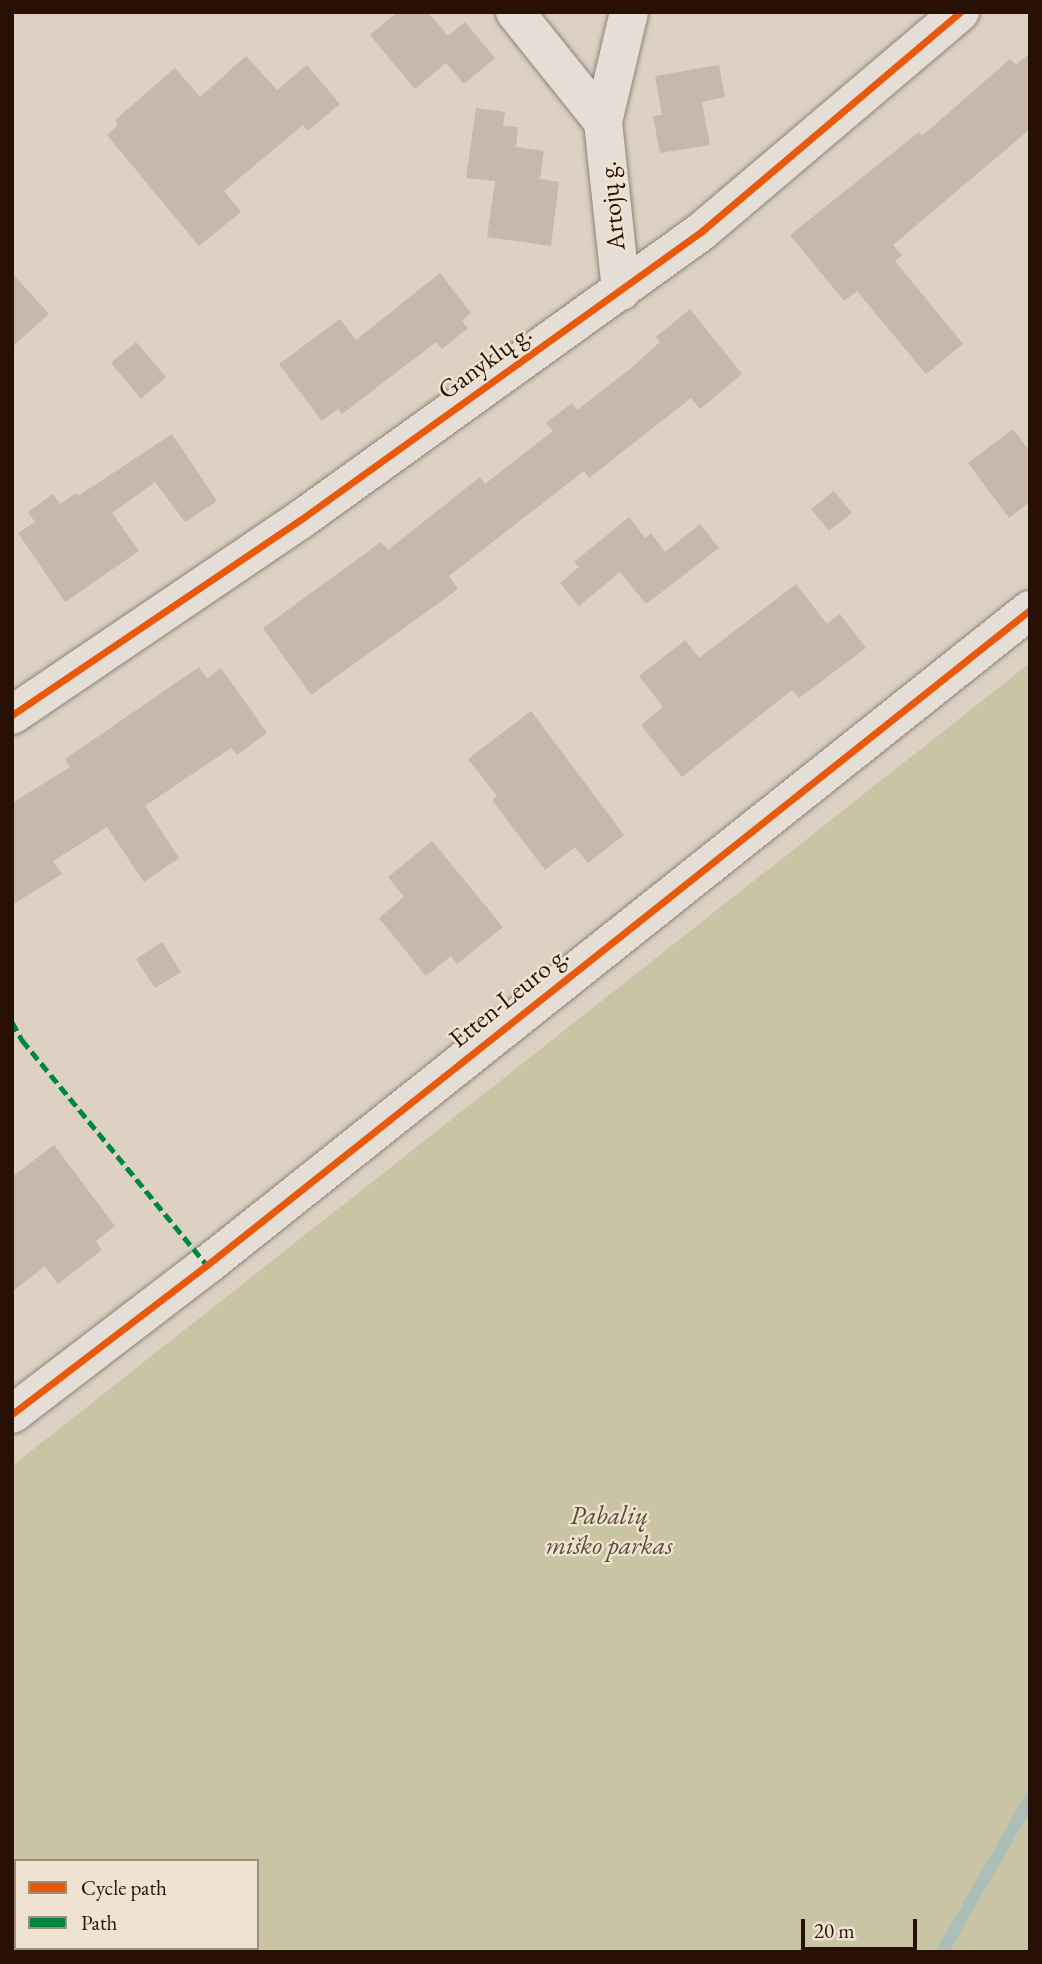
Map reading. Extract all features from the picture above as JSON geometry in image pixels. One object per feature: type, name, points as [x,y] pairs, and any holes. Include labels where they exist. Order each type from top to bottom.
[{"type":"street","points":[[515,12],[603,122]]},
{"type":"street","name":"Artojų g.","points":[[621,291],[603,122],[629,12]]},
{"type":"street","name":"Ganyklų g.","points":[[12,715],[300,520],[702,231],[960,12]]},
{"type":"street","name":"Etten-Leuro g.","points":[[12,1414],[1030,610]]},
{"type":"green space","name":"Pabalių miško parkas","points":[[1030,663],[1030,1952],[12,1952],[12,1466]]},
{"type":"building","points":[[397,12],[428,12],[448,36],[465,22],[495,58],[464,84],[446,63],[415,89],[370,35]]},
{"type":"building","points":[[1030,53],[1030,129],[893,245],[902,255],[895,261],[963,344],[926,374],[857,291],[844,301],[790,235],[919,132],[922,136],[1010,59],[1016,65]]},
{"type":"building","points":[[246,56],[277,90],[307,65],[340,104],[308,131],[303,125],[224,191],[241,212],[199,246],[107,135],[118,125],[115,120],[175,68],[200,97]]},
{"type":"building","points":[[719,65],[725,97],[702,102],[710,145],[660,153],[653,116],[662,115],[655,76]]},
{"type":"building","points":[[476,108],[505,112],[503,126],[518,127],[516,147],[544,151],[540,179],[559,182],[551,246],[487,237],[495,181],[466,178]]},
{"type":"building","points":[[12,273],[49,314],[12,347]]},
{"type":"building","points":[[440,273],[471,313],[462,321],[468,328],[442,349],[436,342],[342,414],[338,409],[322,421],[279,364],[340,319],[356,340]]},
{"type":"building","points":[[690,309],[742,374],[700,409],[691,398],[589,478],[584,471],[449,576],[458,589],[311,695],[263,628],[381,542],[388,550],[480,477],[485,484],[553,431],[546,423],[572,403],[577,410],[630,369],[660,342],[656,337]]},
{"type":"building","points":[[136,342],[166,377],[141,399],[111,363]]},
{"type":"building","points":[[1013,429],[1030,452],[1030,502],[1009,518],[968,463]]},
{"type":"building","points":[[172,434],[217,501],[185,522],[155,482],[112,513],[139,551],[65,602],[18,533],[35,522],[28,512],[53,494],[60,504],[76,493],[78,496]]},
{"type":"building","points":[[834,491],[852,513],[829,531],[811,509]]},
{"type":"building","points":[[629,517],[645,538],[651,533],[665,552],[700,524],[719,548],[646,604],[620,572],[579,606],[560,583],[579,567],[574,562]]},
{"type":"building","points":[[796,584],[827,624],[840,614],[866,648],[799,698],[792,690],[682,777],[641,725],[663,707],[639,676],[685,640],[699,658]]},
{"type":"building","points":[[199,667],[207,679],[221,668],[267,733],[237,755],[231,748],[145,806],[179,858],[144,882],[107,827],[53,861],[62,874],[12,905],[12,803],[70,767],[65,759]]},
{"type":"building","points":[[531,711],[624,835],[588,863],[575,847],[545,870],[492,800],[497,796],[468,759]]},
{"type":"building","points":[[432,841],[503,927],[457,964],[451,956],[426,976],[379,918],[404,897],[388,877]]},
{"type":"building","points":[[162,942],[181,972],[155,988],[136,959]]},
{"type":"building","points":[[54,1145],[115,1226],[96,1241],[102,1250],[58,1284],[45,1266],[12,1292],[12,1177]]},
{"type":"waterway","points":[[942,1952],[1030,1799]]},
{"type":"marked path","points":[[12,1022],[22,1040],[207,1265]]},
{"type":"cycle path","points":[[12,715],[300,520],[702,231],[960,12]]},
{"type":"cycle path","points":[[12,1414],[207,1265],[1030,610]]}]
